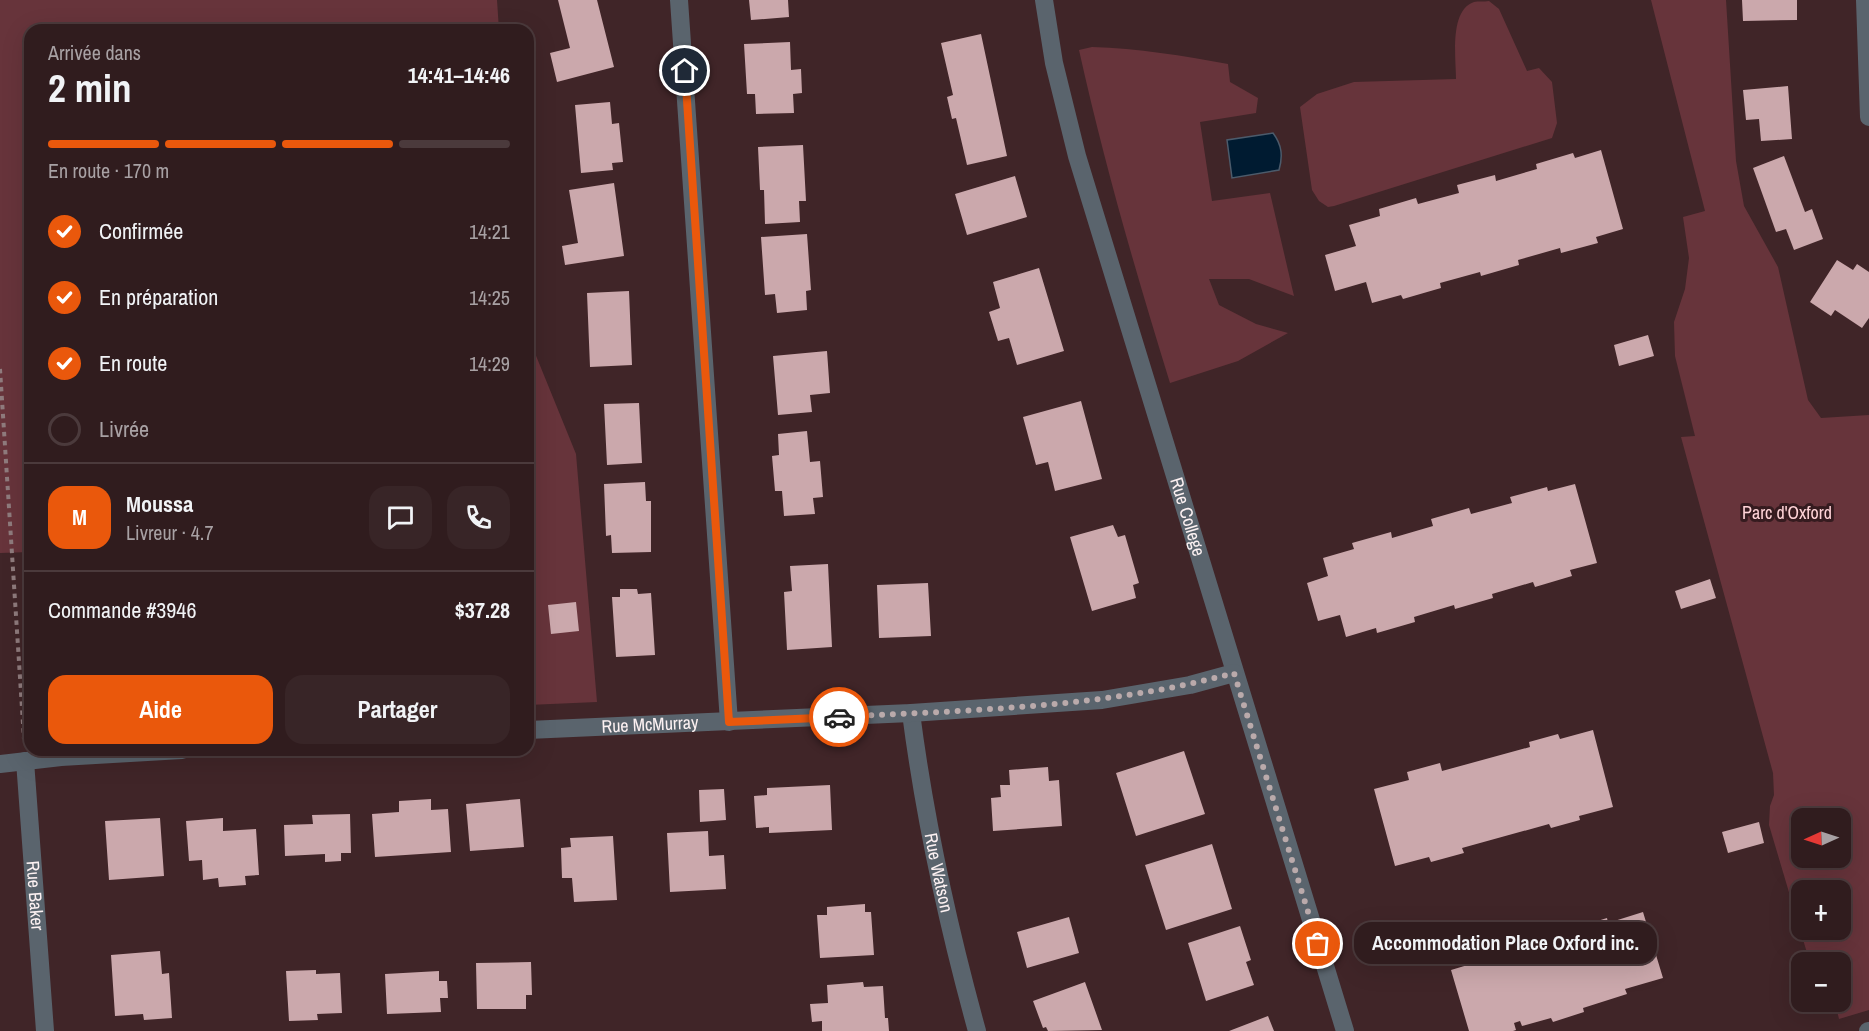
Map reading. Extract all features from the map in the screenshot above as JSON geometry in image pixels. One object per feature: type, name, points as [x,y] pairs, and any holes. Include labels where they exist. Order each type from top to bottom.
[{"type":"street","points":[[679,0],[729,722]]},
{"type":"street","name":"Rue College","points":[[1044,0],[1054,63],[1077,156],[1345,1031]]},
{"type":"street","points":[[1865,0],[1869,117]]},
{"type":"street","name":"Rue McMurray","points":[[534,730],[911,713],[1102,700],[1190,685],[1234,673]]},
{"type":"street","name":"Rue Watson","points":[[911,713],[941,890],[977,1031]]},
{"type":"street","points":[[0,764],[96,756]]},
{"type":"street","name":"Rue Baker","points":[[25,761],[45,1031]]},
{"type":"path","points":[[0,369],[24,745]]},
{"type":"path","points":[[25,756],[25,761]]},
{"type":"green space","points":[[0,0],[497,0],[499,24],[24,24],[24,552],[0,553]]},
{"type":"green space","name":"Parc d'Oxford","points":[[1651,0],[1726,0],[1736,161],[1744,206],[1778,267],[1808,400],[1821,418],[1869,415],[1869,1010],[1839,1019],[1837,1012],[1851,1012],[1851,952],[1807,952],[1803,940],[1851,940],[1851,880],[1791,880],[1791,899],[1769,825],[1770,806],[1774,795],[1773,773],[1681,437],[1695,436],[1675,356],[1674,322],[1685,289],[1689,258],[1683,217],[1705,211]]},
{"type":"green space","points":[[1489,1],[1499,9],[1527,71],[1539,68],[1552,82],[1557,123],[1552,138],[1334,206],[1328,207],[1319,201],[1312,190],[1300,107],[1317,94],[1354,82],[1456,79],[1455,48],[1457,25],[1461,15],[1466,7],[1474,2]]},
{"type":"green space","points":[[1092,47],[1177,55],[1228,64],[1230,82],[1258,98],[1256,113],[1200,122],[1212,201],[1270,193],[1294,296],[1249,279],[1209,279],[1219,305],[1256,324],[1288,333],[1238,361],[1170,383],[1121,218],[1079,50]]},
{"type":"green space","points":[[534,351],[576,454],[597,702],[534,705]]},
{"type":"water","points":[[1273,133],[1281,151],[1279,170],[1232,178],[1227,140]]},
{"type":"building","points":[[558,0],[597,0],[614,67],[557,82],[550,53],[570,48]]},
{"type":"building","points":[[749,0],[788,0],[789,17],[751,20]]},
{"type":"building","points":[[1742,0],[1797,0],[1797,20],[1743,21]]},
{"type":"building","points":[[981,34],[1007,156],[967,165],[956,118],[952,119],[947,97],[953,95],[941,43]]},
{"type":"building","points":[[790,42],[791,70],[801,69],[802,93],[793,94],[794,113],[756,114],[755,94],[747,94],[744,44]]},
{"type":"building","points":[[1788,86],[1792,139],[1761,141],[1759,119],[1746,120],[1743,90]]},
{"type":"building","points":[[610,102],[612,124],[619,123],[623,162],[612,163],[613,170],[581,173],[575,105]]},
{"type":"building","points":[[803,145],[806,201],[799,201],[800,222],[765,224],[764,190],[760,190],[758,147]]},
{"type":"building","points":[[1601,150],[1623,229],[1596,237],[1598,243],[1561,253],[1560,248],[1518,260],[1519,265],[1481,276],[1480,272],[1440,283],[1441,288],[1403,299],[1401,295],[1372,303],[1366,282],[1335,291],[1325,255],[1356,246],[1349,225],[1380,216],[1379,209],[1416,198],[1418,204],[1459,193],[1457,185],[1495,175],[1496,181],[1537,169],[1536,164],[1573,153],[1575,158]]},
{"type":"building","points":[[1784,156],[1805,212],[1812,209],[1823,239],[1794,250],[1786,229],[1776,232],[1753,168]]},
{"type":"building","points":[[1015,176],[1027,217],[967,235],[955,194]]},
{"type":"building","points":[[614,183],[624,256],[565,265],[562,246],[578,243],[569,190]]},
{"type":"building","points":[[807,234],[811,290],[806,291],[807,310],[777,313],[775,294],[765,295],[761,237]]},
{"type":"building","points":[[1837,260],[1853,270],[1857,264],[1869,272],[1869,318],[1862,328],[1835,310],[1831,316],[1810,302]]},
{"type":"building","points":[[1039,268],[1064,351],[1017,365],[1009,338],[998,341],[989,312],[1000,308],[993,282]]},
{"type":"building","points":[[629,291],[632,365],[590,367],[587,293]]},
{"type":"building","points":[[1648,335],[1654,356],[1619,366],[1614,345]]},
{"type":"building","points":[[827,351],[830,393],[810,395],[812,412],[778,415],[773,356]]},
{"type":"building","points":[[1081,401],[1102,479],[1055,491],[1048,462],[1036,465],[1023,417]]},
{"type":"building","points":[[639,403],[642,463],[607,465],[604,404]]},
{"type":"building","points":[[807,431],[810,462],[820,461],[823,497],[813,498],[815,514],[784,516],[782,491],[775,491],[772,456],[779,455],[778,434]]},
{"type":"building","points":[[645,482],[646,501],[651,501],[651,552],[612,553],[611,535],[606,536],[604,484]]},
{"type":"building","points":[[1575,484],[1597,563],[1570,570],[1572,576],[1535,587],[1533,582],[1492,594],[1493,598],[1455,609],[1454,605],[1414,617],[1415,622],[1377,633],[1376,628],[1346,637],[1340,615],[1318,621],[1307,583],[1328,576],[1323,558],[1354,549],[1352,543],[1391,532],[1392,538],[1433,526],[1431,519],[1469,508],[1471,514],[1512,503],[1510,497],[1547,487],[1548,491]]},
{"type":"building","points":[[1113,525],[1118,537],[1125,535],[1139,583],[1133,585],[1136,598],[1092,611],[1070,537]]},
{"type":"building","points":[[828,564],[832,647],[787,650],[784,592],[792,591],[790,566]]},
{"type":"building","points":[[1710,579],[1716,598],[1681,609],[1675,591]]},
{"type":"building","points":[[928,583],[931,636],[879,638],[877,585]]},
{"type":"building","points":[[620,589],[637,589],[638,594],[651,593],[655,655],[616,657],[612,597],[620,597]]},
{"type":"building","points":[[576,602],[579,631],[551,634],[548,605]]},
{"type":"building","points":[[1593,730],[1613,807],[1579,816],[1580,820],[1551,828],[1549,824],[1462,848],[1464,853],[1431,862],[1429,857],[1395,866],[1374,789],[1409,780],[1407,772],[1440,763],[1442,771],[1530,747],[1529,742],[1558,734],[1560,739]]},
{"type":"building","points":[[1184,751],[1205,814],[1136,836],[1116,773]]},
{"type":"building","points":[[1048,767],[1049,781],[1059,780],[1062,826],[993,831],[991,798],[1001,797],[1000,785],[1010,785],[1009,770]]},
{"type":"building","points":[[830,785],[832,830],[769,833],[769,827],[756,828],[754,796],[767,795],[767,788]]},
{"type":"building","points":[[724,789],[726,820],[700,822],[699,790]]},
{"type":"building","points":[[431,799],[431,810],[448,809],[451,852],[375,857],[372,814],[399,812],[399,801]]},
{"type":"building","points":[[520,799],[524,847],[470,851],[466,804]]},
{"type":"building","points":[[350,814],[351,853],[341,853],[341,861],[325,862],[325,854],[285,856],[284,825],[313,824],[312,815]]},
{"type":"building","points":[[160,818],[164,876],[109,880],[105,821]]},
{"type":"building","points":[[223,818],[223,831],[256,829],[259,875],[245,876],[246,885],[219,887],[218,878],[203,880],[202,860],[189,861],[186,821]]},
{"type":"building","points":[[1759,822],[1764,843],[1728,853],[1722,832]]},
{"type":"building","points":[[708,831],[709,856],[724,855],[726,889],[670,892],[667,833]]},
{"type":"building","points":[[613,836],[617,900],[574,902],[572,878],[562,878],[561,848],[571,847],[570,838]]},
{"type":"building","points":[[1212,844],[1232,909],[1166,930],[1145,865]]},
{"type":"building","points":[[865,904],[865,912],[871,912],[874,955],[820,958],[817,915],[827,915],[827,907]]},
{"type":"building","points":[[1643,912],[1663,978],[1625,989],[1627,994],[1583,1008],[1584,1012],[1553,1022],[1551,1018],[1522,1026],[1520,1021],[1514,1023],[1516,1030],[1513,1031],[1469,1031],[1451,970],[1491,958],[1489,954],[1531,941],[1530,938],[1558,930],[1559,933],[1607,918],[1608,923]]},
{"type":"building","points":[[1069,917],[1079,953],[1027,968],[1017,932]]},
{"type":"building","points":[[1240,926],[1251,960],[1246,962],[1254,985],[1206,1001],[1188,943]]},
{"type":"building","points":[[160,951],[162,974],[169,973],[172,1018],[144,1020],[143,1014],[115,1016],[111,955]]},
{"type":"building","points":[[531,962],[532,995],[526,995],[526,1009],[477,1009],[476,963]]},
{"type":"building","points":[[316,970],[316,974],[340,973],[342,1013],[317,1014],[318,1020],[289,1021],[286,971]]},
{"type":"building","points":[[439,971],[439,981],[447,981],[448,998],[440,998],[441,1012],[387,1014],[385,974]]},
{"type":"building","points":[[863,982],[864,987],[883,986],[885,1018],[888,1018],[889,1031],[822,1031],[822,1021],[812,1022],[810,1004],[828,1003],[827,985]]},
{"type":"building","points":[[1085,982],[1102,1030],[1048,1031],[1046,1027],[1043,1028],[1033,1001]]},
{"type":"building","points":[[1268,1016],[1274,1031],[1229,1031]]},
{"type":"way so far","points":[[839,717],[1102,700],[1190,685],[1234,673],[1318,944]]},
{"type":"place","name":"Accommodation Place Oxford inc.","points":[[1318,944]]},
{"type":"route","points":[[685,71],[729,722],[839,717]]}]
